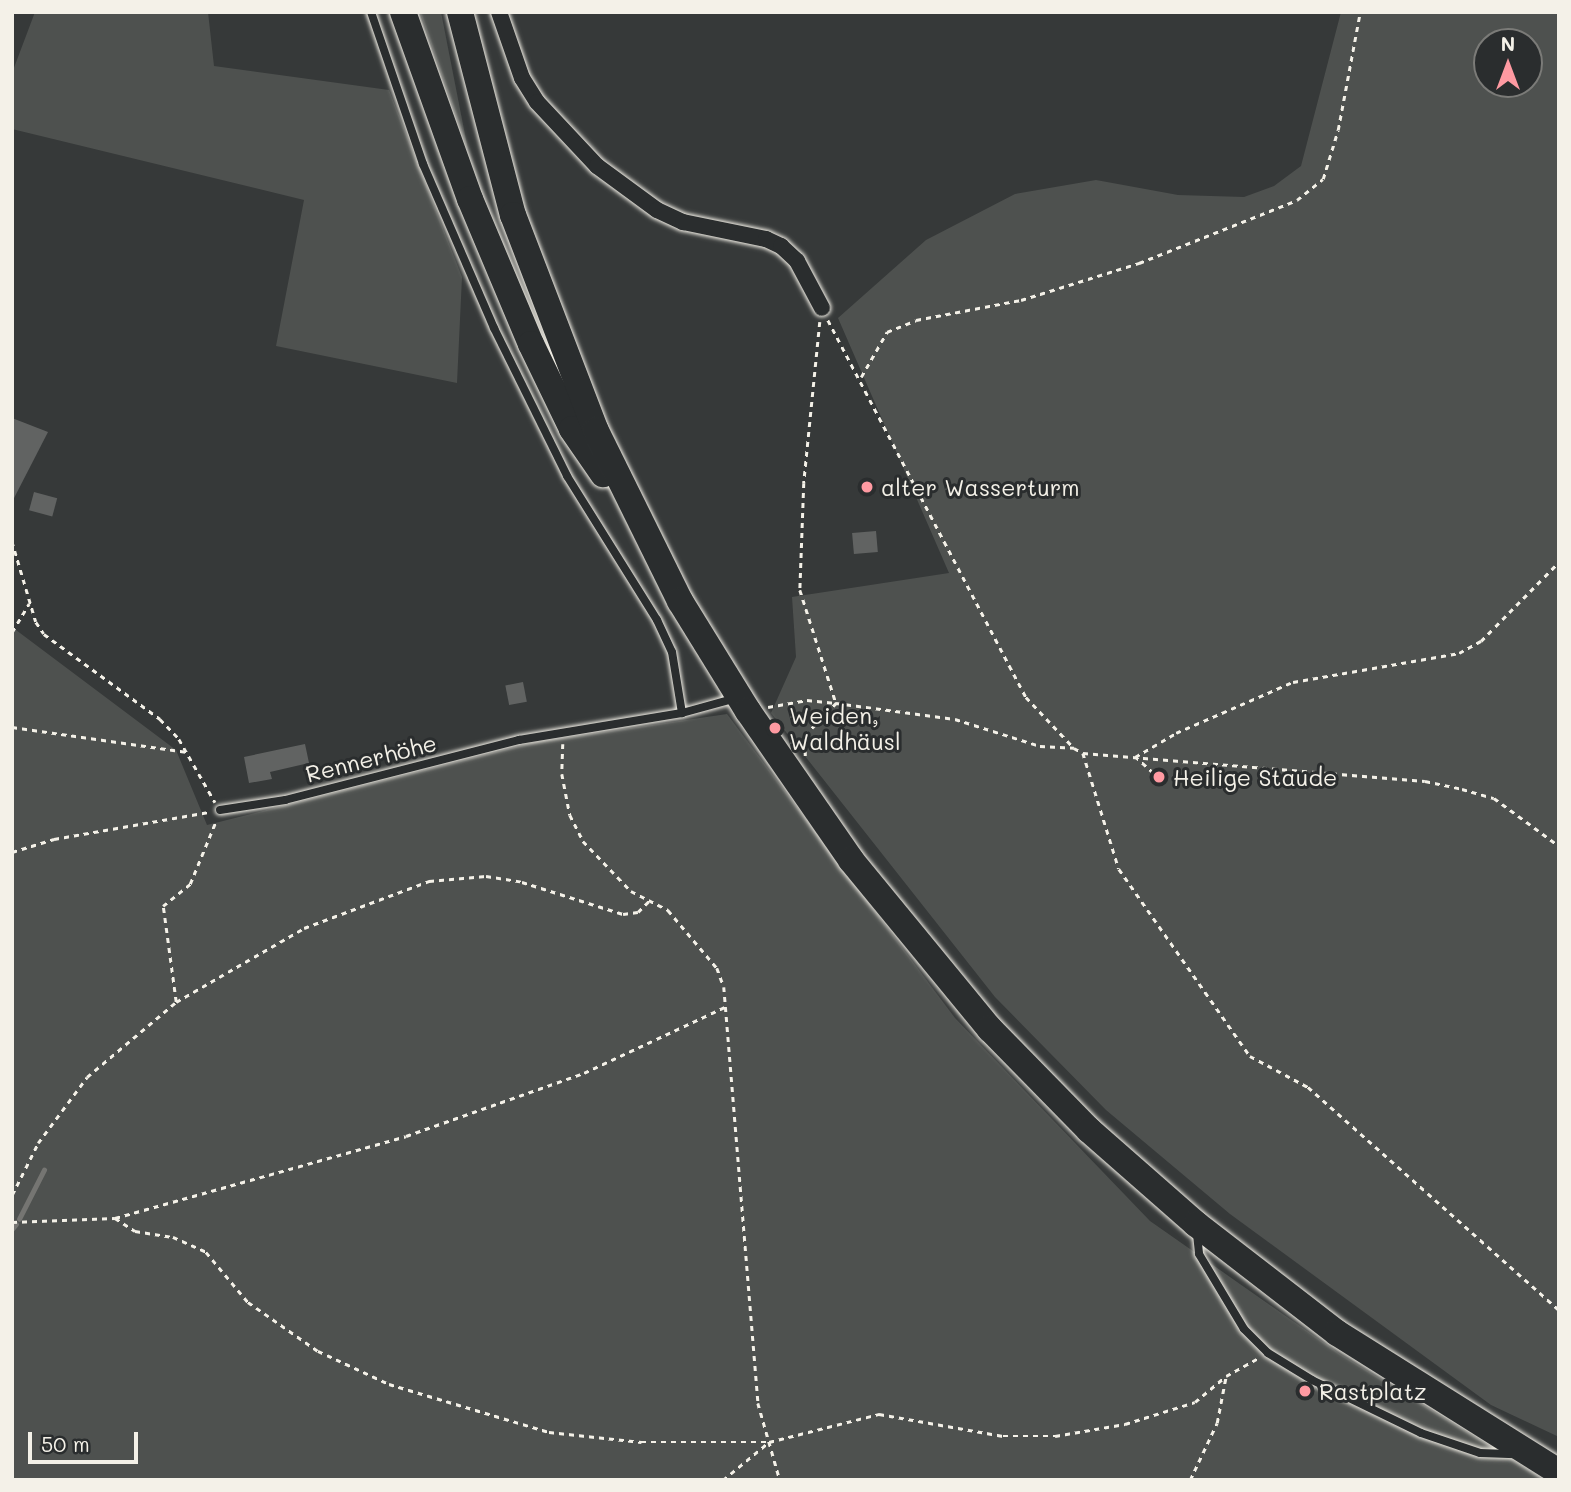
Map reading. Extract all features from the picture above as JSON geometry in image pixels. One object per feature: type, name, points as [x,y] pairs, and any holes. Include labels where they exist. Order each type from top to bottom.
[{"type":"main road","points":[[403,12],[470,199],[559,405],[587,455],[632,510]]},
{"type":"main road","points":[[460,12],[513,215],[580,393],[632,510],[744,704],[851,860],[964,999],[1089,1130],[1196,1224],[1337,1332],[1559,1472]]},
{"type":"street","points":[[499,12],[522,78],[537,102],[597,166],[657,210],[683,222],[766,239],[781,246],[797,261],[821,308]]},
{"type":"lane","points":[[371,12],[423,164],[494,328],[567,476],[657,620],[672,652],[682,713]]},
{"type":"lane","name":"Rennerhöhe","points":[[220,810],[285,800],[563,731],[744,704]]},
{"type":"lane","points":[[1196,1224],[1199,1254],[1244,1329],[1268,1353],[1311,1380],[1421,1433],[1480,1453],[1506,1457],[1524,1452]]},
{"type":"path","points":[[861,377],[887,331],[916,320],[1021,300],[1139,263],[1297,200],[1323,179],[1338,130],[1360,12]]},
{"type":"path","points":[[821,308],[861,377],[1026,697],[1074,748],[1083,753],[1462,789],[1494,798],[1559,846]]},
{"type":"path","points":[[821,308],[804,484],[800,590],[836,703]]},
{"type":"path","points":[[12,541],[29,604],[44,634],[160,719],[187,752],[220,810]]},
{"type":"path","points":[[1135,757],[1176,733],[1293,682],[1459,653],[1481,641],[1559,562]]},
{"type":"path","points":[[12,632],[29,604]]},
{"type":"path","points":[[744,704],[807,700],[956,719],[1040,746],[1074,748]]},
{"type":"path","points":[[806,762],[805,735],[836,703]]},
{"type":"path","points":[[12,727],[187,752]]},
{"type":"path","points":[[563,731],[562,774],[570,815],[583,841],[631,891],[652,898],[692,935],[717,968],[727,1006],[758,1403],[780,1480]]},
{"type":"path","points":[[1083,753],[1119,869],[1250,1056],[1308,1087],[1559,1310]]},
{"type":"path","points":[[1135,757],[1153,773]]},
{"type":"path","points":[[12,852],[78,834],[220,810]]},
{"type":"path","points":[[176,1002],[163,906],[190,884],[220,810]]},
{"type":"path","points":[[12,1195],[38,1143],[87,1077],[176,1002],[304,928],[429,881],[486,876],[522,881],[623,914],[638,912],[652,898]]},
{"type":"path","points":[[12,1222],[115,1218],[406,1136],[584,1073],[727,1006]]},
{"type":"path","points":[[115,1218],[135,1231],[173,1237],[206,1252],[248,1302],[318,1351],[389,1384],[549,1432],[641,1442],[769,1442],[879,1414],[1003,1436],[1055,1436],[1125,1424],[1195,1402],[1226,1376],[1268,1353]]},
{"type":"path","points":[[1189,1480],[1217,1423],[1226,1376]]},
{"type":"path","points":[[723,1480],[769,1442]]},
{"type":"shaded area","points":[[35,12],[208,12],[214,66],[389,90],[462,277],[457,383],[276,346],[304,200],[12,129],[12,73]]},
{"type":"shaded area","points":[[420,12],[441,12],[468,150]]},
{"type":"shaded area","points":[[1341,12],[1559,12],[1559,1437],[1491,1405],[1230,1214],[1106,1110],[995,997],[771,713],[796,657],[792,597],[949,573],[838,318],[926,240],[1015,194],[1096,180],[1178,195],[1244,197],[1274,186],[1301,166]]},
{"type":"shaded area","points":[[12,627],[176,750],[207,825],[536,742],[727,714],[955,1018],[1150,1221],[1340,1354],[1545,1480],[12,1480]]},
{"type":"building","points":[[12,418],[48,432],[12,502]]},
{"type":"building","points":[[34,492],[57,498],[52,517],[29,510]]},
{"type":"building","points":[[876,531],[878,552],[854,554],[852,533]]},
{"type":"building","points":[[523,682],[527,702],[509,705],[505,685]]},
{"type":"building","points":[[305,744],[309,763],[270,772],[272,779],[249,783],[244,757]]},
{"type":"waterway","points":[[19,1219],[44,1170]]},
{"type":"waterway","points":[[12,1229],[16,1224]]},
{"type":"place","name":"alter Wasserturm","points":[[867,487]]},
{"type":"place","name":"Weiden, Waldhäusl","points":[[775,728]]},
{"type":"place","name":"Heilige Staude","points":[[1159,777]]},
{"type":"place","name":"Rastplatz","points":[[1305,1391]]}]
